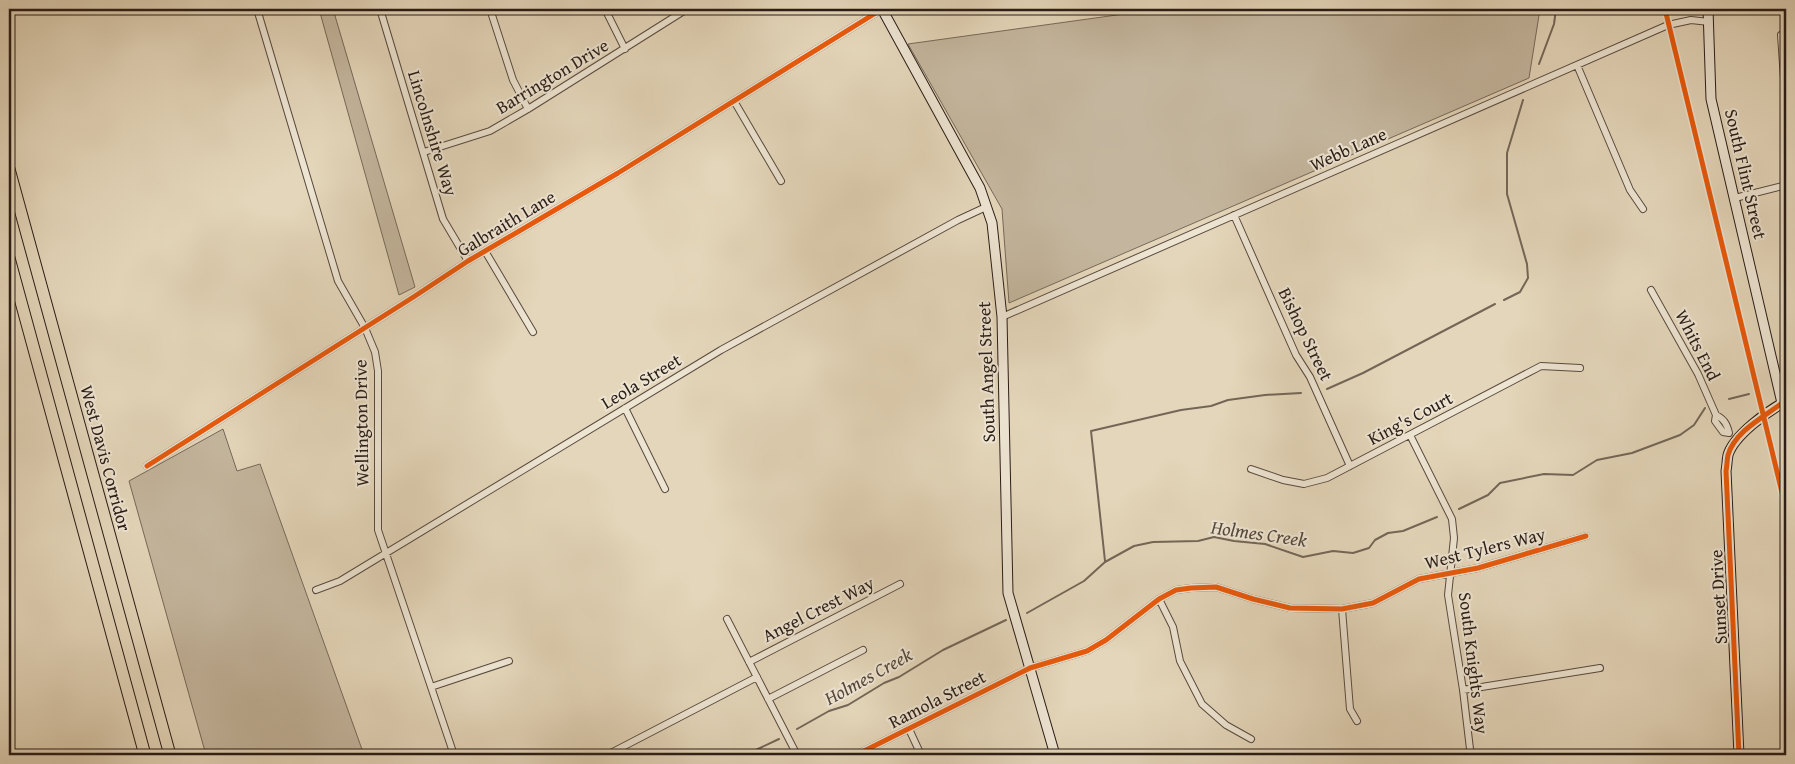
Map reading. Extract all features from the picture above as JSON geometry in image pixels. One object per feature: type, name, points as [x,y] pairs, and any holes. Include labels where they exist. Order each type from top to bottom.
[{"type":"highway","name":"West Davis Corridor","points":[[9,169],[170,755]]},
{"type":"highway","points":[[9,258],[145,755]]},
{"type":"main road","name":"South Angel Street","points":[[882,9],[980,188],[992,222],[1002,317],[1008,593],[1055,755]]},
{"type":"main road","name":"South Flint Street","points":[[1708,9],[1711,99],[1784,402]]},
{"type":"main road","points":[[1737,439],[1747,428],[1784,402]]},
{"type":"main road","name":"Sunset Drive","points":[[1737,439],[1728,454],[1726,471],[1739,755]]},
{"type":"street","name":"Wellington Drive","points":[[257,9],[338,281],[365,328],[375,352],[378,371],[378,530],[454,755]]},
{"type":"street","name":"Lincolnshire Way","points":[[380,9],[443,218],[468,261]]},
{"type":"street","points":[[490,9],[513,80],[528,109]]},
{"type":"street","points":[[605,9],[625,49]]},
{"type":"street","name":"Barrington Drive","points":[[424,152],[490,131],[687,9]]},
{"type":"street","name":"Galbraith Lane","points":[[147,466],[468,261],[618,173],[882,9]]},
{"type":"street","name":"Webb Lane","points":[[1002,317],[1668,25],[1691,20],[1708,22]]},
{"type":"street","points":[[1781,35],[1786,108]]},
{"type":"street","points":[[1578,65],[1630,190],[1643,209]]},
{"type":"street","points":[[734,101],[781,181]]},
{"type":"street","points":[[1735,198],[1786,185]]},
{"type":"street","name":"Leola Street","points":[[316,590],[340,581],[386,554],[721,350],[958,220],[986,207]]},
{"type":"street","name":"Bishop Street","points":[[1234,215],[1296,355],[1310,377],[1350,466]]},
{"type":"street","points":[[485,251],[533,332]]},
{"type":"street","name":"Whits End","points":[[1651,290],[1698,374],[1716,414],[1715,421],[1723,432],[1729,433],[1737,439]]},
{"type":"street","name":"King's Court","points":[[1251,469],[1283,480],[1304,484],[1327,478],[1541,366],[1580,368]]},
{"type":"street","points":[[625,408],[664,489]]},
{"type":"street","name":"South Knights Way","points":[[1410,436],[1452,519],[1454,538],[1448,595],[1470,749],[1473,755]]},
{"type":"street","name":"West Tylers Way","points":[[1030,668],[1087,651],[1106,640],[1159,599],[1176,590],[1216,588],[1253,600],[1290,608],[1342,609],[1373,603],[1419,579],[1478,568],[1586,536]]},
{"type":"street","name":"Angel Crest Way","points":[[749,662],[900,584]]},
{"type":"street","points":[[1159,599],[1173,627],[1180,661],[1202,704],[1226,725],[1251,739]]},
{"type":"street","points":[[1342,609],[1350,709],[1357,721]]},
{"type":"street","points":[[727,619],[797,755]]},
{"type":"street","points":[[768,699],[863,650]]},
{"type":"street","points":[[431,687],[509,661]]},
{"type":"street","name":"Ramola Street","points":[[856,755],[1030,668]]},
{"type":"street","points":[[1462,690],[1600,668]]},
{"type":"street","points":[[607,755],[757,677]]},
{"type":"street","points":[[909,729],[921,755]]},
{"type":"shaded area","points":[[319,9],[333,9],[415,287],[399,295]]},
{"type":"shaded area","points":[[1160,9],[1540,9],[1529,78],[1009,303],[1002,209],[908,44]]},
{"type":"shaded area","points":[[223,429],[237,471],[260,464],[364,755],[206,755],[129,481]]},
{"type":"waterway","points":[[1539,64],[1554,24],[1556,9]]},
{"type":"waterway","points":[[1504,300],[1520,292],[1528,278],[1527,264],[1507,194],[1507,153],[1523,100]]},
{"type":"waterway","points":[[1327,389],[1363,373],[1495,304]]},
{"type":"waterway","points":[[1105,561],[1091,431],[1181,410],[1211,406],[1228,400],[1301,393]]},
{"type":"waterway","name":"Holmes Creek","points":[[1729,399],[1749,394]]},
{"type":"waterway","name":"Holmes Creek","points":[[1459,509],[1488,495],[1500,483],[1544,474],[1573,475],[1597,460],[1632,453],[1680,435],[1694,425],[1705,408]]},
{"type":"waterway","name":"Holmes Creek","points":[[1027,613],[1084,581],[1105,562],[1134,546],[1153,542],[1198,541],[1214,537],[1265,544],[1303,557],[1333,551],[1353,553],[1369,548],[1375,540],[1388,533],[1403,531],[1437,517]]},
{"type":"waterway","name":"Holmes Creek","points":[[797,729],[829,711],[848,705],[943,650],[1006,620]]},
{"type":"waterway","name":"Holmes Creek","points":[[745,755],[779,739]]},
{"type":"cycle path","points":[[147,466],[468,261],[618,173],[882,9]]},
{"type":"cycle path","points":[[1665,9],[1786,509]]},
{"type":"cycle path","points":[[1739,755],[1727,459],[1732,446],[1743,432],[1782,403]]},
{"type":"cycle path","points":[[856,755],[1030,668],[1087,651],[1106,640],[1159,599],[1176,590],[1216,587],[1290,608],[1342,609],[1373,603],[1419,579],[1478,568],[1586,536]]}]
